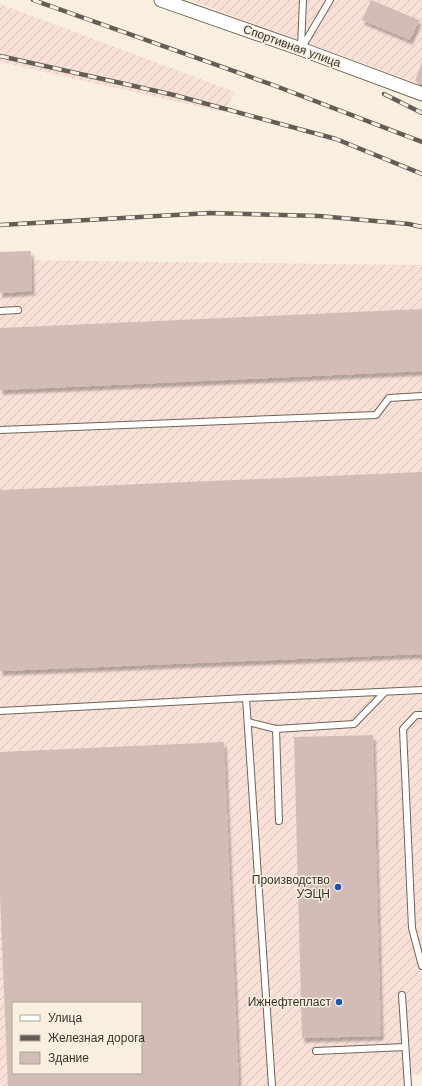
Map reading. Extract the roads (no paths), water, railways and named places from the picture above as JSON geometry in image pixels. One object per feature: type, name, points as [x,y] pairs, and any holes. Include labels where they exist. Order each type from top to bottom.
[{"type":"street","name":"Спортивная улица","points":[[161,0],[301,49],[422,94]]},
{"type":"lane","points":[[301,49],[302,0]]},
{"type":"lane","points":[[301,49],[330,0]]},
{"type":"lane","points":[[0,311],[18,310]]},
{"type":"lane","points":[[0,430],[376,415],[389,398],[422,396]]},
{"type":"lane","points":[[0,711],[422,690]]},
{"type":"lane","points":[[248,722],[276,729],[354,724],[385,692]]},
{"type":"lane","points":[[246,698],[272,1086]]},
{"type":"lane","points":[[422,715],[416,715],[403,729],[412,928],[422,966]]},
{"type":"lane","points":[[276,729],[279,821]]},
{"type":"lane","points":[[402,995],[408,1086]]},
{"type":"lane","points":[[316,1051],[405,1046]]},
{"type":"railway","points":[[33,0],[273,85],[422,142]]},
{"type":"railway","points":[[0,56],[174,95],[336,139],[422,174]]},
{"type":"railway","points":[[384,94],[422,113]]},
{"type":"railway","points":[[0,225],[210,213],[319,216],[409,224],[422,227]]},
{"type":"place","name":"Производство УЭЦН","points":[[338,887]]},
{"type":"place","name":"Ижнефтепласт","points":[[339,1002]]}]
